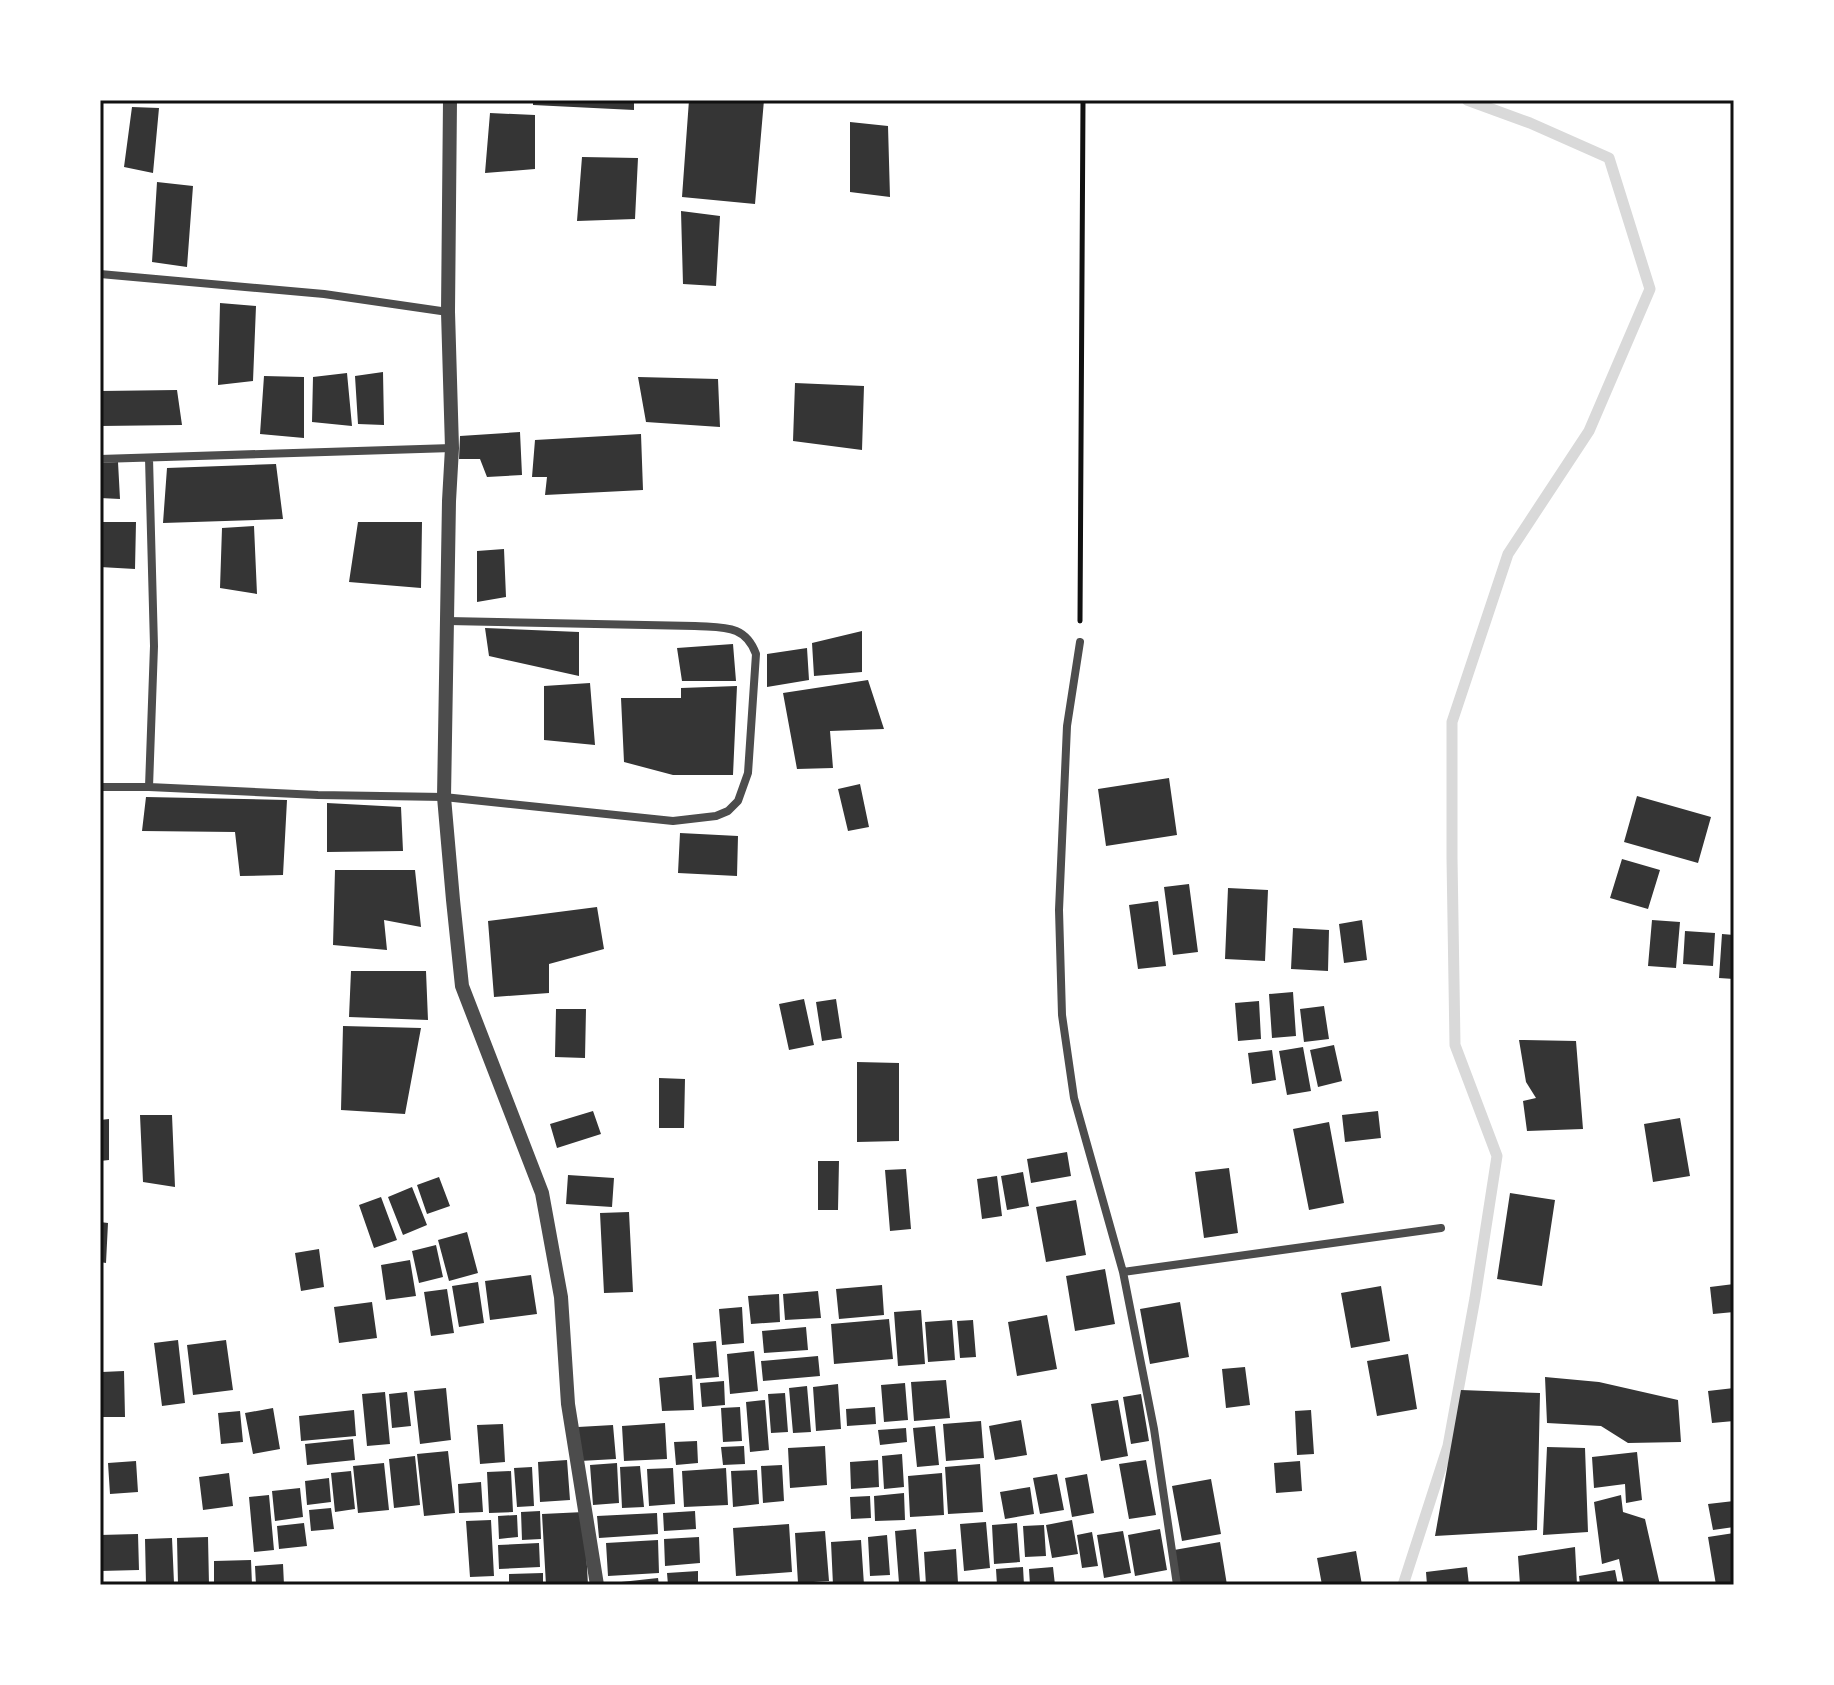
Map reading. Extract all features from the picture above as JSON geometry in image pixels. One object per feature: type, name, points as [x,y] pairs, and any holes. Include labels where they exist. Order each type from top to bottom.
[{"type":"street","points":[[450,100],[448,312],[452,448],[444,797],[462,986],[542,1193],[561,1297],[568,1404],[597,1585]]},
{"type":"street","points":[[100,274],[324,294],[448,312]]},
{"type":"street","points":[[100,459],[452,448]]},
{"type":"street","points":[[149,458],[154,646],[149,787]]},
{"type":"street","points":[[100,787],[444,797],[673,821],[716,816],[728,811],[738,801],[748,773],[756,654],[745,635],[731,628],[448,621]]},
{"type":"street","points":[[1080,642],[1067,741],[1059,910],[1062,1015],[1074,1098],[1123,1272],[1154,1429],[1177,1585]]},
{"type":"street","points":[[1123,1272],[1441,1228]]},
{"type":"path","points":[[1080,642],[1083,100]]},
{"type":"building","points":[[533,100],[634,100],[634,110],[533,105]]},
{"type":"building","points":[[689,100],[764,100],[755,204],[682,197]]},
{"type":"building","points":[[132,107],[159,108],[153,173],[124,167]]},
{"type":"building","points":[[490,113],[535,115],[535,169],[485,173]]},
{"type":"building","points":[[850,122],[888,126],[890,197],[850,192]]},
{"type":"building","points":[[582,157],[638,158],[635,219],[577,221]]},
{"type":"building","points":[[157,182],[193,186],[187,267],[152,262]]},
{"type":"building","points":[[681,211],[720,216],[716,286],[683,284]]},
{"type":"building","points":[[220,303],[256,306],[253,381],[218,385]]},
{"type":"building","points":[[383,372],[384,425],[358,424],[355,376]]},
{"type":"building","points":[[347,373],[352,426],[312,422],[313,377]]},
{"type":"building","points":[[264,376],[304,377],[304,438],[260,434]]},
{"type":"building","points":[[638,377],[718,379],[720,427],[646,422]]},
{"type":"building","points":[[795,383],[864,386],[862,450],[793,441]]},
{"type":"building","points":[[177,390],[182,425],[100,426],[101,391]]},
{"type":"building","points":[[520,432],[522,475],[487,477],[480,459],[459,459],[460,436]]},
{"type":"building","points":[[641,434],[643,490],[545,495],[547,477],[532,477],[535,440]]},
{"type":"building","points":[[118,462],[120,499],[100,498],[100,463]]},
{"type":"building","points":[[276,464],[283,519],[163,523],[167,468]]},
{"type":"building","points":[[100,522],[136,522],[135,569],[100,567]]},
{"type":"building","points":[[358,522],[422,522],[421,588],[349,582]]},
{"type":"building","points":[[254,526],[257,594],[220,588],[222,528]]},
{"type":"building","points":[[504,549],[506,597],[477,602],[477,551]]},
{"type":"building","points":[[485,628],[579,632],[579,676],[489,656]]},
{"type":"building","points":[[862,631],[862,672],[814,676],[812,643]]},
{"type":"building","points":[[733,644],[736,681],[682,681],[677,648]]},
{"type":"building","points":[[807,648],[809,680],[767,687],[767,654]]},
{"type":"building","points":[[868,680],[884,729],[830,731],[833,768],[797,769],[783,693]]},
{"type":"building","points":[[590,683],[595,745],[544,740],[544,686]]},
{"type":"building","points":[[737,686],[733,775],[673,775],[624,762],[621,698],[681,698],[681,688]]},
{"type":"building","points":[[1169,778],[1177,835],[1106,846],[1098,789]]},
{"type":"building","points":[[860,784],[869,827],[848,831],[838,789]]},
{"type":"building","points":[[1637,796],[1711,817],[1698,863],[1624,842]]},
{"type":"building","points":[[146,797],[287,800],[283,875],[240,876],[235,832],[142,831]]},
{"type":"building","points":[[327,803],[401,807],[403,851],[327,852]]},
{"type":"building","points":[[680,833],[738,836],[737,876],[678,873]]},
{"type":"building","points":[[1622,859],[1660,870],[1648,909],[1610,898]]},
{"type":"building","points":[[335,870],[415,870],[421,927],[384,920],[387,950],[333,945]]},
{"type":"building","points":[[1189,884],[1198,952],[1173,955],[1164,887]]},
{"type":"building","points":[[1228,888],[1268,890],[1265,961],[1225,959]]},
{"type":"building","points":[[1158,901],[1166,966],[1138,969],[1129,905]]},
{"type":"building","points":[[597,907],[604,949],[549,964],[549,993],[494,997],[488,921]]},
{"type":"building","points":[[1362,920],[1367,960],[1344,963],[1339,924]]},
{"type":"building","points":[[1652,920],[1680,922],[1676,968],[1648,966]]},
{"type":"building","points":[[1293,928],[1329,930],[1328,971],[1291,969]]},
{"type":"building","points":[[1685,931],[1715,933],[1713,966],[1683,964]]},
{"type":"building","points":[[1722,934],[1734,935],[1734,979],[1719,978]]},
{"type":"building","points":[[351,971],[426,971],[428,1020],[349,1017]]},
{"type":"building","points":[[1293,992],[1296,1036],[1272,1038],[1269,994]]},
{"type":"building","points":[[804,999],[814,1045],[789,1050],[779,1004]]},
{"type":"building","points":[[836,999],[842,1038],[822,1041],[816,1002]]},
{"type":"building","points":[[1259,1001],[1261,1039],[1238,1041],[1235,1003]]},
{"type":"building","points":[[1324,1006],[1329,1039],[1304,1042],[1300,1009]]},
{"type":"building","points":[[556,1009],[586,1009],[585,1058],[555,1057]]},
{"type":"building","points":[[343,1026],[421,1028],[405,1114],[341,1110]]},
{"type":"building","points":[[1519,1040],[1576,1041],[1583,1129],[1527,1131],[1523,1101],[1536,1098],[1526,1082]]},
{"type":"building","points":[[1334,1045],[1342,1081],[1318,1087],[1310,1050]]},
{"type":"building","points":[[1303,1047],[1311,1091],[1287,1095],[1279,1051]]},
{"type":"building","points":[[1272,1050],[1276,1080],[1252,1084],[1248,1053]]},
{"type":"building","points":[[857,1062],[899,1063],[899,1141],[857,1142]]},
{"type":"building","points":[[659,1078],[685,1079],[684,1128],[659,1128]]},
{"type":"building","points":[[593,1111],[601,1134],[557,1148],[550,1124]]},
{"type":"building","points":[[1378,1111],[1381,1138],[1345,1142],[1342,1115]]},
{"type":"building","points":[[140,1115],[172,1115],[175,1187],[143,1182]]},
{"type":"building","points":[[1680,1118],[1690,1176],[1653,1182],[1644,1124]]},
{"type":"building","points":[[109,1119],[109,1160],[100,1161],[100,1120]]},
{"type":"building","points":[[1329,1122],[1344,1203],[1309,1210],[1293,1129]]},
{"type":"building","points":[[1067,1152],[1071,1176],[1031,1183],[1027,1159]]},
{"type":"building","points":[[818,1161],[839,1161],[838,1210],[818,1210]]},
{"type":"building","points":[[1229,1168],[1238,1233],[1204,1238],[1195,1172]]},
{"type":"building","points":[[906,1169],[911,1229],[890,1231],[885,1170]]},
{"type":"building","points":[[1023,1172],[1029,1206],[1007,1210],[1001,1176]]},
{"type":"building","points":[[568,1175],[614,1178],[612,1207],[566,1204]]},
{"type":"building","points":[[997,1176],[1002,1216],[982,1219],[977,1179]]},
{"type":"building","points":[[439,1177],[450,1206],[427,1214],[417,1185]]},
{"type":"building","points":[[412,1187],[427,1225],[403,1235],[388,1197]]},
{"type":"building","points":[[1510,1193],[1555,1200],[1542,1286],[1497,1279]]},
{"type":"building","points":[[381,1197],[397,1240],[374,1248],[359,1205]]},
{"type":"building","points":[[1076,1200],[1086,1255],[1046,1262],[1036,1207]]},
{"type":"building","points":[[629,1212],[633,1292],[604,1293],[600,1213]]},
{"type":"building","points":[[100,1222],[108,1223],[106,1263],[100,1262]]},
{"type":"building","points":[[467,1232],[478,1273],[449,1281],[438,1240]]},
{"type":"building","points":[[436,1245],[443,1277],[419,1283],[412,1251]]},
{"type":"building","points":[[319,1249],[324,1287],[301,1291],[295,1253]]},
{"type":"building","points":[[410,1260],[416,1296],[386,1300],[381,1265]]},
{"type":"building","points":[[1105,1269],[1115,1324],[1075,1331],[1066,1276]]},
{"type":"building","points":[[531,1275],[537,1314],[490,1320],[485,1281]]},
{"type":"building","points":[[478,1282],[484,1323],[459,1327],[452,1286]]},
{"type":"building","points":[[1734,1284],[1734,1312],[1713,1314],[1710,1287]]},
{"type":"building","points":[[882,1285],[884,1315],[839,1319],[836,1289]]},
{"type":"building","points":[[1381,1286],[1390,1341],[1351,1348],[1341,1293]]},
{"type":"building","points":[[447,1289],[454,1333],[431,1336],[424,1292]]},
{"type":"building","points":[[818,1291],[821,1318],[785,1320],[783,1294]]},
{"type":"building","points":[[779,1294],[780,1322],[751,1324],[748,1296]]},
{"type":"building","points":[[372,1302],[377,1338],[339,1343],[334,1307]]},
{"type":"building","points":[[1180,1302],[1189,1357],[1150,1364],[1140,1309]]},
{"type":"building","points":[[742,1307],[744,1343],[722,1345],[719,1309]]},
{"type":"building","points":[[921,1310],[925,1364],[898,1366],[894,1312]]},
{"type":"building","points":[[1047,1315],[1057,1369],[1017,1376],[1008,1322]]},
{"type":"building","points":[[889,1319],[893,1359],[834,1364],[831,1324]]},
{"type":"building","points":[[952,1320],[955,1360],[928,1362],[925,1322]]},
{"type":"building","points":[[973,1320],[976,1357],[960,1358],[957,1321]]},
{"type":"building","points":[[806,1327],[808,1350],[764,1353],[762,1331]]},
{"type":"building","points":[[178,1340],[185,1403],[162,1406],[154,1343]]},
{"type":"building","points":[[226,1340],[233,1390],[193,1395],[187,1345]]},
{"type":"building","points":[[716,1341],[719,1377],[696,1379],[693,1343]]},
{"type":"building","points":[[754,1351],[758,1391],[730,1394],[727,1354]]},
{"type":"building","points":[[1408,1354],[1417,1409],[1377,1416],[1367,1361]]},
{"type":"building","points":[[818,1356],[820,1376],[763,1381],[761,1361]]},
{"type":"building","points":[[1245,1367],[1250,1405],[1226,1408],[1222,1369]]},
{"type":"building","points":[[124,1371],[125,1417],[102,1417],[102,1372]]},
{"type":"building","points":[[692,1375],[694,1410],[662,1411],[659,1378]]},
{"type":"building","points":[[1545,1377],[1599,1382],[1678,1400],[1681,1442],[1628,1443],[1601,1426],[1547,1423]]},
{"type":"building","points":[[946,1380],[950,1418],[914,1421],[911,1382]]},
{"type":"building","points":[[724,1381],[725,1405],[702,1407],[700,1383]]},
{"type":"building","points":[[905,1383],[908,1420],[884,1422],[881,1385]]},
{"type":"building","points":[[838,1384],[841,1429],[816,1431],[813,1387]]},
{"type":"building","points":[[807,1386],[811,1432],[793,1433],[789,1388]]},
{"type":"building","points":[[446,1388],[451,1440],[420,1444],[414,1391]]},
{"type":"building","points":[[1734,1388],[1734,1421],[1712,1423],[1708,1391]]},
{"type":"building","points":[[1461,1390],[1540,1393],[1537,1530],[1435,1536]]},
{"type":"building","points":[[385,1392],[390,1444],[367,1446],[362,1394]]},
{"type":"building","points":[[407,1392],[411,1426],[392,1428],[389,1394]]},
{"type":"building","points":[[785,1393],[788,1432],[771,1433],[768,1394]]},
{"type":"building","points":[[1141,1394],[1149,1441],[1131,1444],[1123,1397]]},
{"type":"building","points":[[765,1400],[769,1450],[750,1452],[746,1402]]},
{"type":"building","points":[[1118,1400],[1128,1456],[1101,1461],[1091,1404]]},
{"type":"building","points":[[740,1407],[742,1441],[723,1442],[721,1408]]},
{"type":"building","points":[[875,1407],[876,1424],[847,1426],[846,1409]]},
{"type":"building","points":[[273,1408],[280,1449],[253,1454],[245,1413]]},
{"type":"building","points":[[354,1410],[356,1436],[301,1441],[299,1416]]},
{"type":"building","points":[[1311,1410],[1314,1454],[1297,1455],[1295,1411]]},
{"type":"building","points":[[240,1411],[243,1442],[221,1444],[218,1413]]},
{"type":"building","points":[[1021,1420],[1027,1455],[995,1460],[989,1426]]},
{"type":"building","points":[[981,1421],[984,1458],[946,1461],[943,1424]]},
{"type":"building","points":[[665,1423],[667,1459],[624,1461],[622,1426]]},
{"type":"building","points":[[503,1424],[505,1462],[480,1464],[477,1425]]},
{"type":"building","points":[[613,1425],[616,1459],[580,1461],[578,1427]]},
{"type":"building","points":[[935,1426],[939,1465],[917,1467],[913,1428]]},
{"type":"building","points":[[906,1428],[907,1442],[880,1445],[878,1430]]},
{"type":"building","points":[[353,1439],[355,1460],[307,1465],[305,1444]]},
{"type":"building","points":[[697,1441],[698,1463],[676,1465],[674,1442]]},
{"type":"building","points":[[744,1446],[745,1464],[723,1465],[721,1447]]},
{"type":"building","points":[[825,1446],[827,1485],[790,1488],[788,1448]]},
{"type":"building","points":[[1547,1447],[1585,1448],[1588,1532],[1543,1535]]},
{"type":"building","points":[[448,1451],[455,1513],[424,1516],[417,1454]]},
{"type":"building","points":[[1637,1452],[1642,1500],[1626,1503],[1625,1484],[1594,1488],[1592,1457]]},
{"type":"building","points":[[902,1454],[904,1487],[884,1489],[882,1456]]},
{"type":"building","points":[[415,1456],[420,1505],[394,1508],[389,1459]]},
{"type":"building","points":[[567,1460],[570,1500],[540,1502],[538,1462]]},
{"type":"building","points":[[878,1460],[879,1487],[851,1489],[850,1462]]},
{"type":"building","points":[[1146,1460],[1156,1515],[1129,1519],[1119,1464]]},
{"type":"building","points":[[136,1461],[138,1492],[110,1494],[108,1463]]},
{"type":"building","points":[[1300,1461],[1302,1491],[1276,1493],[1274,1463]]},
{"type":"building","points":[[384,1463],[389,1510],[358,1513],[353,1466]]},
{"type":"building","points":[[617,1463],[619,1503],[593,1505],[590,1465]]},
{"type":"building","points":[[980,1464],[983,1512],[948,1514],[945,1467]]},
{"type":"building","points":[[782,1465],[784,1501],[763,1503],[761,1466]]},
{"type":"building","points":[[640,1466],[644,1507],[622,1508],[620,1467]]},
{"type":"building","points":[[532,1467],[534,1506],[517,1507],[514,1468]]},
{"type":"building","points":[[673,1468],[675,1504],[649,1506],[647,1469]]},
{"type":"building","points":[[726,1468],[728,1505],[684,1507],[682,1471]]},
{"type":"building","points":[[757,1470],[759,1504],[733,1507],[731,1471]]},
{"type":"building","points":[[351,1471],[355,1509],[335,1512],[331,1473]]},
{"type":"building","points":[[511,1471],[513,1512],[489,1513],[487,1472]]},
{"type":"building","points":[[229,1473],[233,1506],[203,1510],[199,1477]]},
{"type":"building","points":[[942,1473],[944,1515],[910,1517],[908,1476]]},
{"type":"building","points":[[1057,1474],[1064,1510],[1040,1514],[1033,1478]]},
{"type":"building","points":[[1087,1474],[1094,1513],[1072,1517],[1065,1478]]},
{"type":"building","points":[[329,1478],[331,1502],[307,1505],[305,1481]]},
{"type":"building","points":[[1211,1479],[1221,1534],[1182,1541],[1172,1486]]},
{"type":"building","points":[[481,1482],[483,1512],[459,1513],[458,1484]]},
{"type":"building","points":[[1030,1487],[1034,1514],[1005,1519],[1000,1492]]},
{"type":"building","points":[[300,1488],[303,1517],[275,1521],[272,1491]]},
{"type":"building","points":[[904,1493],[905,1520],[875,1521],[874,1496]]},
{"type":"building","points":[[269,1495],[274,1550],[254,1552],[249,1497]]},
{"type":"building","points":[[1621,1495],[1623,1512],[1645,1519],[1660,1585],[1624,1585],[1619,1559],[1602,1564],[1594,1502]]},
{"type":"building","points":[[870,1496],[871,1518],[851,1519],[850,1497]]},
{"type":"building","points":[[1734,1501],[1734,1527],[1713,1530],[1708,1504]]},
{"type":"building","points":[[331,1508],[334,1529],[311,1531],[309,1510]]},
{"type":"building","points":[[540,1511],[541,1539],[522,1540],[521,1512]]},
{"type":"building","points":[[695,1511],[696,1529],[664,1531],[663,1513]]},
{"type":"building","points":[[584,1512],[588,1585],[546,1585],[542,1514]]},
{"type":"building","points":[[657,1513],[658,1534],[599,1538],[597,1516]]},
{"type":"building","points":[[517,1515],[518,1537],[499,1539],[498,1516]]},
{"type":"building","points":[[491,1520],[494,1576],[470,1577],[466,1521]]},
{"type":"building","points":[[1072,1520],[1078,1554],[1052,1558],[1046,1525]]},
{"type":"building","points":[[986,1522],[990,1568],[964,1571],[960,1524]]},
{"type":"building","points":[[304,1523],[307,1546],[279,1549],[277,1526]]},
{"type":"building","points":[[1017,1523],[1020,1562],[994,1564],[992,1525]]},
{"type":"building","points":[[789,1524],[792,1572],[736,1576],[733,1528]]},
{"type":"building","points":[[1044,1525],[1046,1556],[1025,1557],[1023,1526]]},
{"type":"building","points":[[916,1529],[920,1582],[899,1583],[895,1531]]},
{"type":"building","points":[[1160,1529],[1167,1570],[1135,1576],[1128,1535]]},
{"type":"building","points":[[825,1531],[829,1581],[798,1583],[795,1533]]},
{"type":"building","points":[[1123,1531],[1131,1573],[1104,1578],[1097,1535]]},
{"type":"building","points":[[1092,1532],[1098,1566],[1082,1568],[1077,1535]]},
{"type":"building","points":[[1734,1533],[1734,1585],[1716,1585],[1708,1537]]},
{"type":"building","points":[[138,1534],[139,1570],[100,1571],[100,1535]]},
{"type":"building","points":[[887,1535],[890,1575],[870,1576],[868,1537]]},
{"type":"building","points":[[208,1537],[209,1585],[178,1585],[177,1538]]},
{"type":"building","points":[[699,1537],[700,1563],[665,1566],[664,1539]]},
{"type":"building","points":[[172,1538],[174,1583],[146,1584],[145,1539]]},
{"type":"building","points":[[658,1540],[659,1573],[608,1576],[606,1543]]},
{"type":"building","points":[[861,1540],[864,1585],[833,1585],[831,1542]]},
{"type":"building","points":[[1220,1542],[1227,1585],[1180,1585],[1174,1550]]},
{"type":"building","points":[[539,1543],[540,1567],[499,1569],[498,1545]]},
{"type":"building","points":[[1575,1547],[1577,1585],[1520,1585],[1518,1556]]},
{"type":"building","points":[[956,1549],[958,1583],[926,1585],[924,1552]]},
{"type":"building","points":[[1356,1551],[1362,1585],[1322,1585],[1317,1558]]},
{"type":"building","points":[[251,1560],[252,1585],[214,1585],[214,1561]]},
{"type":"building","points":[[283,1564],[284,1585],[256,1585],[255,1566]]},
{"type":"building","points":[[1023,1567],[1024,1585],[997,1585],[996,1569]]},
{"type":"building","points":[[1053,1567],[1055,1585],[1030,1585],[1029,1569]]},
{"type":"building","points":[[1467,1567],[1469,1585],[1427,1585],[1426,1572]]},
{"type":"building","points":[[1615,1570],[1618,1585],[1580,1585],[1579,1576]]},
{"type":"building","points":[[698,1571],[698,1585],[668,1585],[667,1573]]},
{"type":"building","points":[[543,1573],[543,1585],[509,1585],[509,1574]]},
{"type":"building","points":[[658,1578],[659,1585],[612,1585],[612,1583]]},
{"type":"waterway","points":[[1403,1585],[1448,1446],[1497,1156],[1455,1045],[1452,722],[1508,554],[1589,431],[1650,289],[1609,158],[1530,123],[1467,100]]}]
